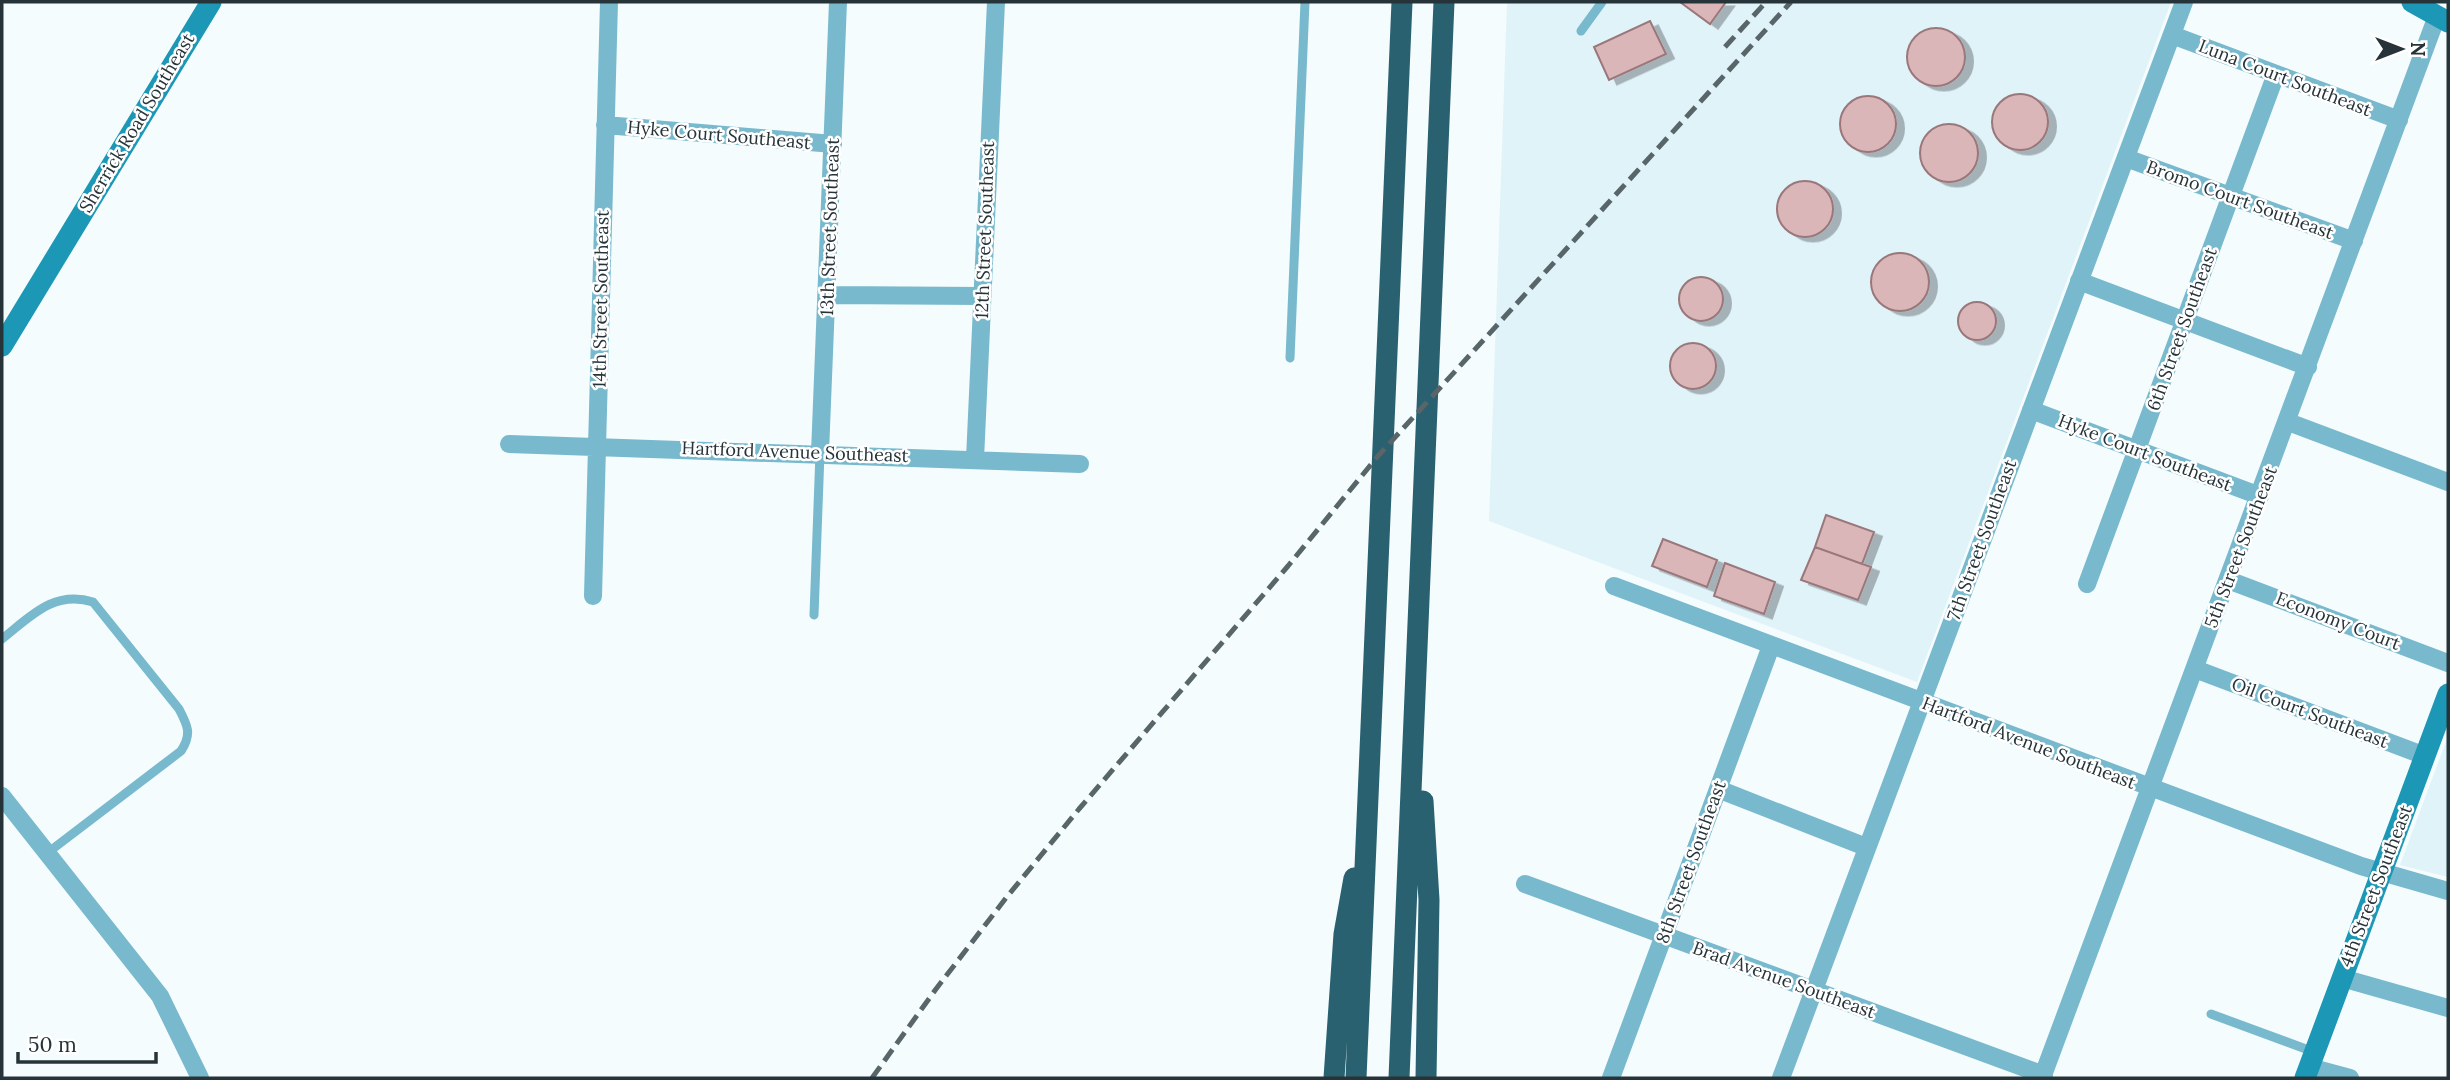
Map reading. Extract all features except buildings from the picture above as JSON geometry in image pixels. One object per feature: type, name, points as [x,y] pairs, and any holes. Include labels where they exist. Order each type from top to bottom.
[{"type":"highway","points":[[1356,1078],[1402,2]]},
{"type":"highway","points":[[1399,1078],[1444,2]]},
{"type":"highway","points":[[1416,678],[1429,900],[1426,1078]]},
{"type":"highway","points":[[1334,1078],[1344,934],[1368,807]]},
{"type":"street","name":"Sherrick Road Southeast","points":[[2,346],[211,2]]},
{"type":"street","name":"14th Street Southeast","points":[[593,596],[609,2]]},
{"type":"street","name":"13th Street Southeast","points":[[820,453],[838,2]]},
{"type":"street","name":"12th Street Southeast","points":[[975,459],[996,2]]},
{"type":"street","name":"7th Street Southeast","points":[[1781,1078],[2184,2]]},
{"type":"street","points":[[2412,2],[2442,19]]},
{"type":"street","name":"5th Street Southeast","points":[[2043,1077],[2399,120],[2442,19]]},
{"type":"street","name":"Luna Court Southeast","points":[[2172,35],[2399,120]]},
{"type":"street","name":"6th Street Southeast","points":[[2087,584],[2276,74]]},
{"type":"street","name":"Hyke Court Southeast","points":[[605,125],[833,145]]},
{"type":"street","name":"Bromo Court Southeast","points":[[2126,158],[2354,242]]},
{"type":"street","points":[[2079,281],[2308,367]]},
{"type":"street","points":[[828,295],[982,296]]},
{"type":"street","name":"Hyke Court Southeast","points":[[2031,410],[2260,496]]},
{"type":"street","points":[[2288,422],[2448,482]]},
{"type":"street","name":"Hartford Avenue Southeast","points":[[509,443],[1080,464]]},
{"type":"street","name":"Economy Court","points":[[2228,580],[2448,663]]},
{"type":"street","name":"Hartford Avenue Southeast","points":[[1614,586],[2151,789],[2381,873],[2448,891]]},
{"type":"street","name":"8th Street Southeast","points":[[1611,1078],[1771,646]]},
{"type":"street","name":"Oil Court Southeast","points":[[2196,669],[2425,756]]},
{"type":"street","name":"4th Street Southeast","points":[[2309,1066],[2448,694]]},
{"type":"street","points":[[1718,789],[1866,847]]},
{"type":"street","points":[[2,796],[160,996],[200,1078]]},
{"type":"street","name":"Brad Avenue Southeast","points":[[1525,884],[2043,1077]]},
{"type":"street","points":[[2342,978],[2448,1008]]},
{"type":"street","points":[[2309,1066],[2350,1078]]},
{"type":"lane","points":[[1290,358],[1305,2]]},
{"type":"lane","points":[[1581,31],[1602,2]]},
{"type":"lane","points":[[814,615],[820,453]]},
{"type":"lane","points":[[2,639],[46,605],[60,599],[93,602],[179,709],[187,724],[188,739],[181,751],[46,854]]},
{"type":"lane","points":[[2211,1014],[2309,1066]]},
{"type":"shaded area","points":[[1507,2],[2171,2],[1917,682],[1489,521]]},
{"type":"shaded area","points":[[2448,736],[2448,877],[2400,865]]},
{"type":"railway","points":[[1725,47],[1766,2]]},
{"type":"railway","points":[[872,1078],[1006,898],[1378,456],[1791,2]]}]
